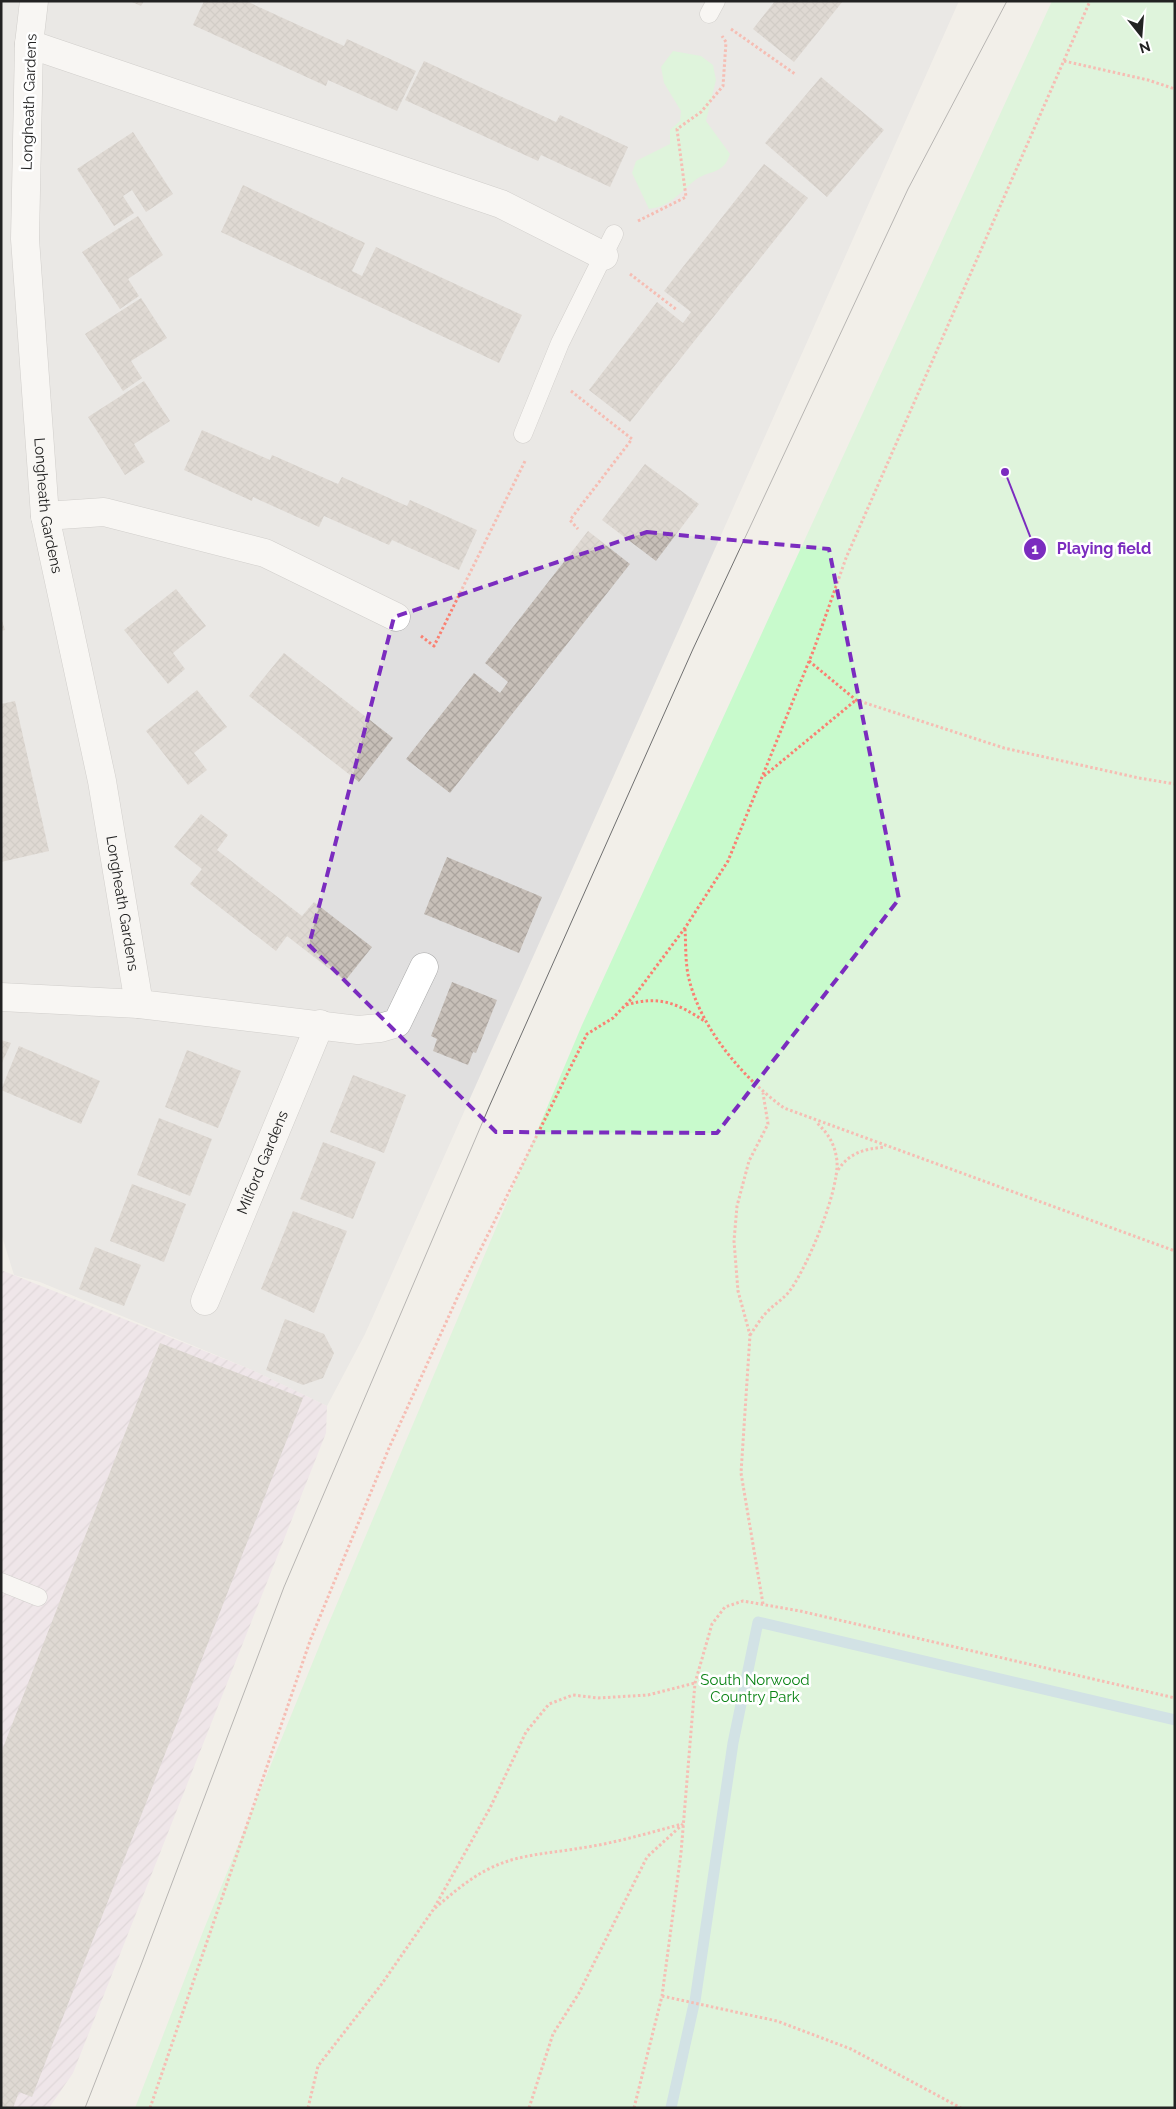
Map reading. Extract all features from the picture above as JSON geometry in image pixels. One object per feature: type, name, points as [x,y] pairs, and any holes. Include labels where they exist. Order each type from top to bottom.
[{"type":"street","name":"Longheath Gardens","points":[[34,1],[29,44],[25,238],[45,516],[102,781],[139,1004]]},
{"type":"street","points":[[29,44],[500,204],[609,245]]},
{"type":"street","points":[[45,516],[104,512],[265,552],[396,617]]},
{"type":"street","points":[[1,997],[139,1004],[358,1030],[380,1028],[397,1022],[424,967]]},
{"type":"street","name":"Milford Gardens","points":[[205,1301],[320,1024]]},
{"type":"lane","points":[[523,434],[560,343],[609,245]]},
{"type":"lane","points":[[1,1582],[38,1597]]},
{"type":"path","points":[[150,2108],[310,1641],[389,1448],[467,1277],[587,1034],[613,1018],[624,1005],[685,928],[728,861],[809,661],[846,558],[1090,1]]},
{"type":"path","points":[[712,8],[795,74]]},
{"type":"path","points":[[677,310],[609,245],[686,197],[677,129],[702,112],[722,86],[726,42],[712,8]]},
{"type":"path","points":[[1064,61],[1175,88]]},
{"type":"path","points":[[548,372],[632,439],[570,520],[578,529]]},
{"type":"path","points":[[396,617],[434,646],[528,456],[523,434]]},
{"type":"path","points":[[809,661],[856,700],[1004,748],[1139,778],[1175,784]]},
{"type":"path","points":[[762,777],[856,700]]},
{"type":"path","points":[[685,928],[689,979],[706,1022],[736,1064],[763,1092],[784,1108],[1175,1251]]},
{"type":"path","points":[[624,1005],[650,999],[660,1001],[684,1009],[706,1022]]},
{"type":"path","points":[[762,1604],[741,1472],[750,1335],[738,1290],[734,1241],[737,1206],[749,1161],[768,1124],[763,1092]]},
{"type":"path","points":[[814,1120],[826,1132],[833,1144],[837,1171]]},
{"type":"path","points":[[750,1335],[767,1312],[790,1291],[799,1276],[809,1256],[837,1171],[845,1159],[864,1149],[888,1146]]},
{"type":"path","points":[[634,2108],[662,1996],[683,1824],[695,1683],[712,1624],[725,1607],[743,1600],[1175,1698]]},
{"type":"path","points":[[308,2108],[318,2066],[381,1985],[433,1910],[490,1808],[526,1732],[550,1704],[573,1695],[598,1698],[648,1695],[695,1683]]},
{"type":"path","points":[[433,1910],[469,1880],[496,1865],[540,1853],[582,1848],[683,1824]]},
{"type":"path","points":[[529,2108],[553,2034],[579,1993],[647,1857],[683,1824]]},
{"type":"path","points":[[662,1996],[778,2022],[796,2028],[850,2049],[961,2108]]},
{"type":"highlighted area","points":[[647,532],[829,549],[899,899],[717,1133],[496,1132],[309,945],[394,617]]},
{"type":"shaded area","points":[[1,1],[959,1],[365,1334],[327,1406],[252,1370],[40,1282],[14,1275],[1,1233]]},
{"type":"shaded area","points":[[1,1270],[252,1370],[327,1406],[326,1433],[73,2073],[49,2108],[1,2108]]},
{"type":"green space","name":"South Norwood Country Park","points":[[1052,1],[1175,1],[1175,2108],[135,2108],[204,1929],[325,1632],[582,1025]]},
{"type":"green space","points":[[673,51],[701,56],[713,65],[716,80],[706,121],[730,154],[724,166],[700,177],[669,202],[649,209],[632,173],[636,161],[670,144],[670,130],[680,121],[681,111],[664,83],[661,67]]},
{"type":"building","points":[[130,1],[144,1],[141,6]]},
{"type":"building","points":[[204,1],[246,1],[344,46],[347,39],[416,71],[397,111],[328,80],[326,86],[193,25]]},
{"type":"building","points":[[775,1],[843,1],[794,62],[753,29]]},
{"type":"building","points":[[424,61],[556,122],[560,115],[628,147],[610,187],[541,155],[538,161],[405,100]]},
{"type":"building","points":[[821,77],[884,130],[827,197],[765,143]]},
{"type":"building","points":[[133,132],[173,194],[146,212],[132,190],[123,196],[134,213],[114,226],[77,169]]},
{"type":"building","points":[[764,164],[808,198],[630,422],[589,390],[657,302],[683,323],[691,312],[664,291]]},
{"type":"building","points":[[243,185],[365,243],[352,271],[362,276],[376,247],[522,315],[499,363],[221,232]]},
{"type":"building","points":[[138,216],[163,255],[128,279],[139,296],[120,309],[82,252]]},
{"type":"building","points":[[141,298],[167,338],[131,361],[142,378],[123,391],[85,334]]},
{"type":"building","points":[[144,381],[170,421],[134,444],[145,462],[125,475],[88,417]]},
{"type":"building","points":[[202,430],[270,460],[272,455],[338,484],[342,477],[407,506],[410,500],[477,530],[459,570],[392,540],[389,545],[324,516],[319,527],[253,497],[252,501],[184,470]]},
{"type":"building","points":[[645,464],[699,504],[656,561],[602,520]]},
{"type":"building","points":[[588,531],[630,564],[450,793],[406,759],[474,673],[500,693],[508,682],[485,663]]},
{"type":"building","points":[[176,589],[206,626],[173,653],[185,669],[168,684],[124,630]]},
{"type":"building","points":[[1,618],[5,630],[1,631]]},
{"type":"building","points":[[284,653],[393,738],[359,782],[249,696]]},
{"type":"building","points":[[197,690],[227,727],[194,753],[207,770],[188,785],[146,731]]},
{"type":"building","points":[[15,701],[49,851],[1,862],[1,704]]},
{"type":"building","points":[[201,814],[228,835],[217,850],[302,916],[314,902],[372,947],[345,981],[287,936],[276,951],[190,884],[202,869],[174,847]]},
{"type":"building","points":[[447,857],[542,897],[519,953],[424,914]]},
{"type":"building","points":[[452,982],[497,1000],[476,1053],[473,1052],[468,1065],[433,1051],[437,1039],[431,1036]]},
{"type":"building","points":[[1,1040],[11,1043],[1,1065]]},
{"type":"building","points":[[19,1046],[100,1081],[81,1124],[1,1090]]},
{"type":"building","points":[[187,1050],[241,1071],[218,1128],[165,1107]]},
{"type":"building","points":[[353,1075],[406,1095],[384,1153],[330,1132]]},
{"type":"building","points":[[159,1118],[212,1139],[190,1196],[137,1175]]},
{"type":"building","points":[[323,1142],[376,1162],[353,1219],[300,1199]]},
{"type":"building","points":[[132,1184],[186,1204],[164,1262],[110,1241]]},
{"type":"building","points":[[293,1211],[347,1231],[314,1313],[261,1289]]},
{"type":"building","points":[[95,1247],[141,1265],[124,1306],[79,1289]]},
{"type":"building","points":[[285,1319],[324,1334],[334,1353],[323,1378],[303,1385],[266,1370]]},
{"type":"building","points":[[160,1343],[303,1398],[32,2097],[19,2092],[13,2108],[1,2108],[1,1753]]},
{"type":"waterway","points":[[695,2001],[733,1743],[758,1622],[1175,1720]]},
{"type":"waterway","points":[[671,2108],[694,2004]]},
{"type":"tram line","points":[[85,2108],[284,1587],[489,1107],[693,649],[908,189],[1007,1]]},
{"type":"place","name":"Playing field","points":[[1005,472]]}]
